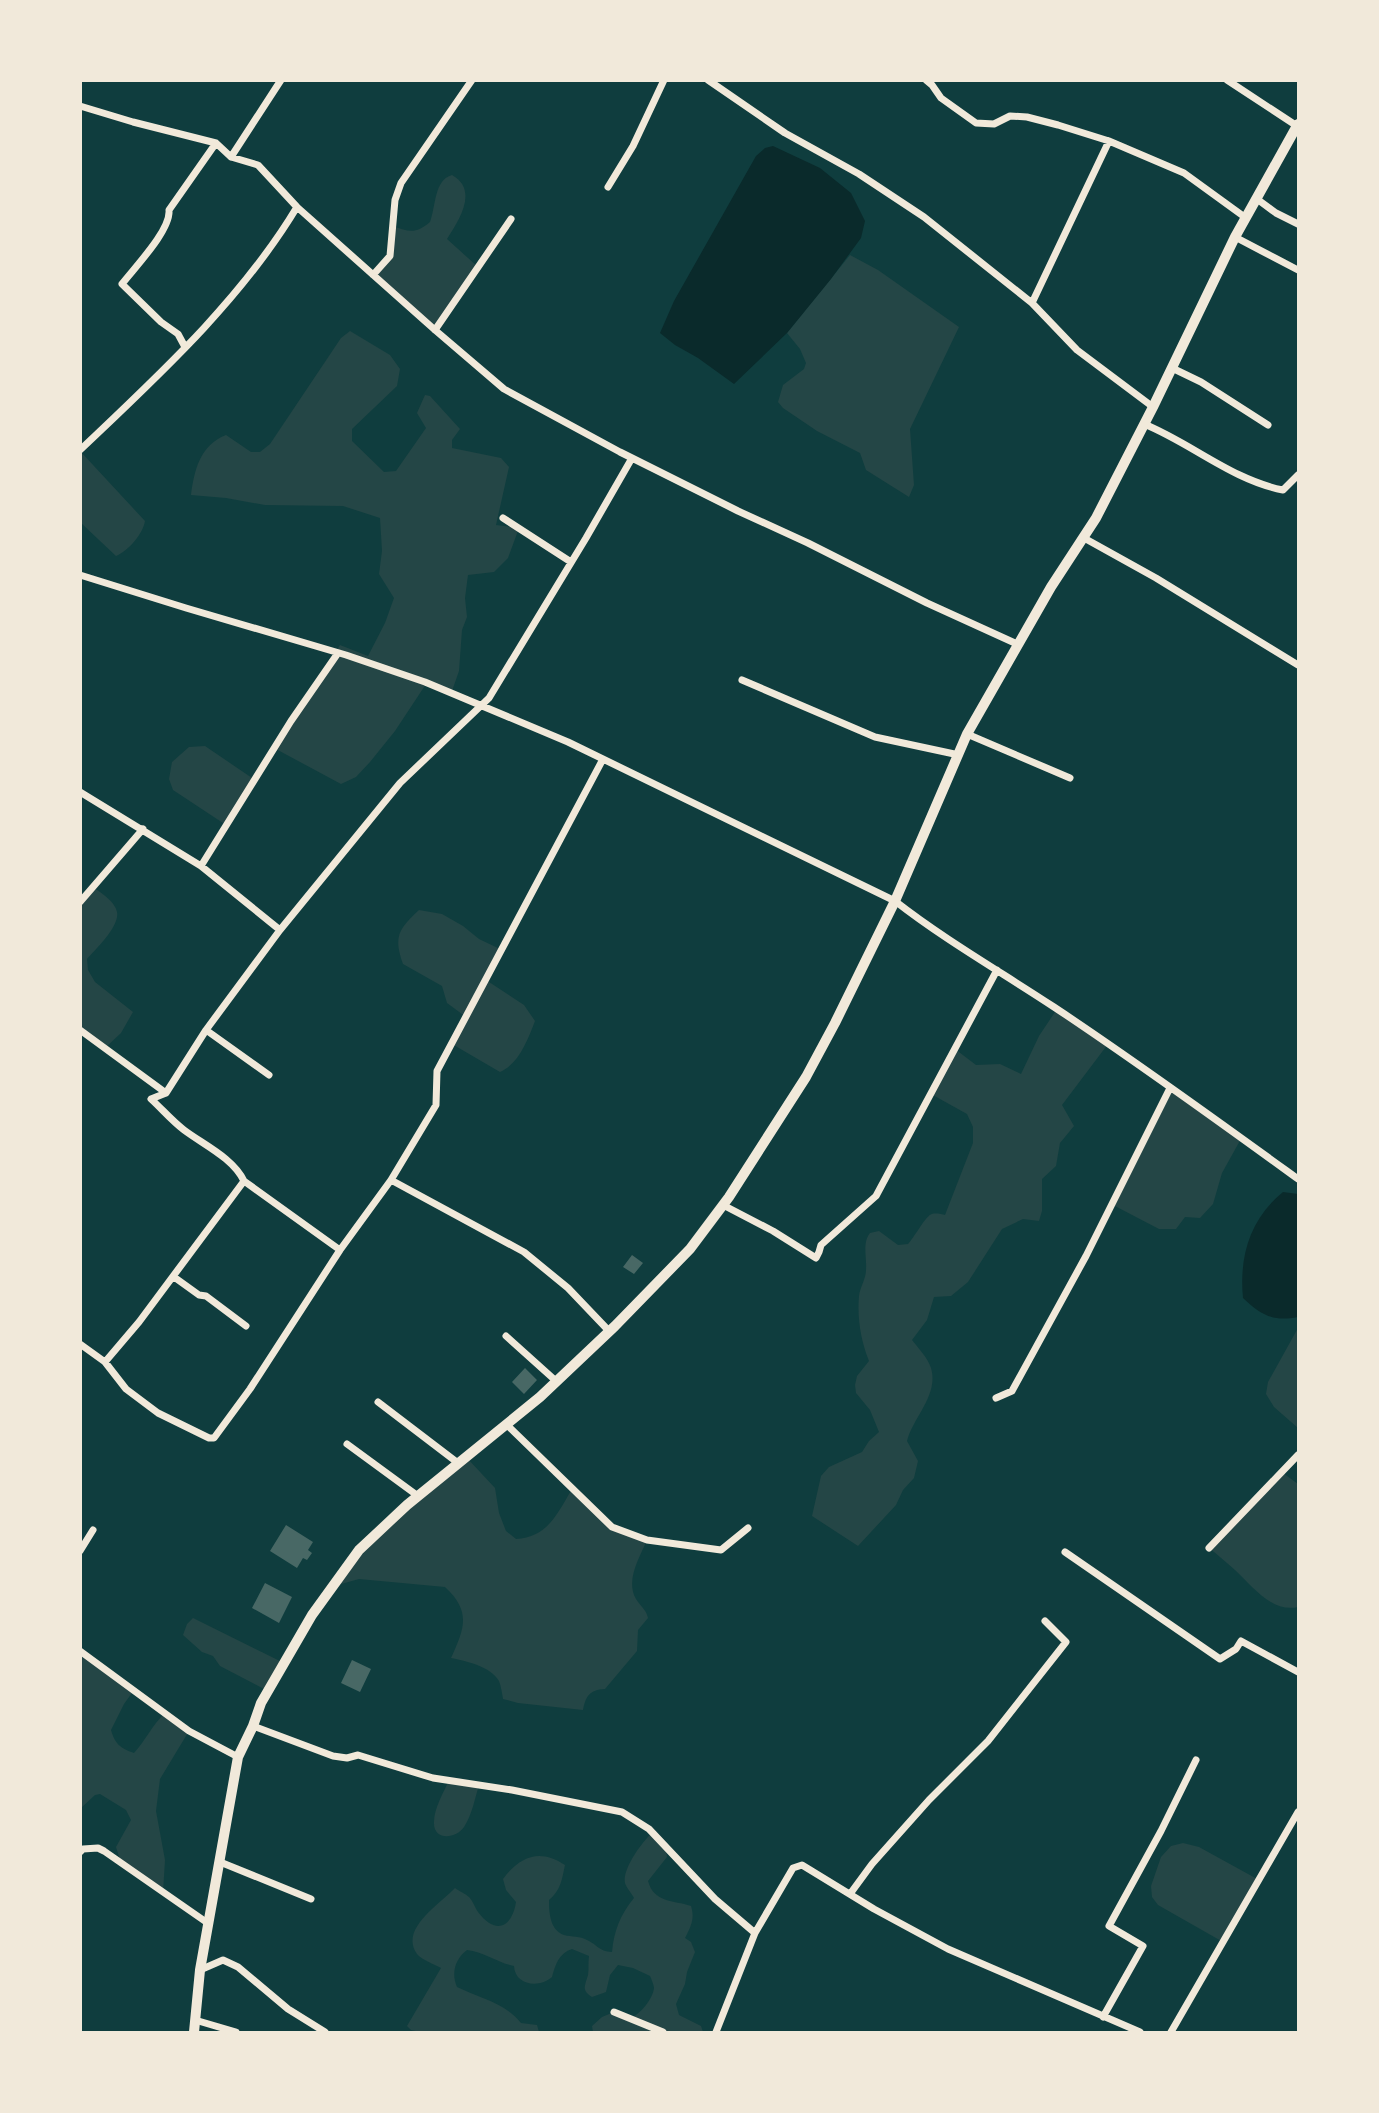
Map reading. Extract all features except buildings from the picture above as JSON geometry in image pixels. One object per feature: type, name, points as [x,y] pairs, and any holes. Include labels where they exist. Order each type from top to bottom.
[{"type":"main road","points":[[194,2032],[200,1970],[238,1758],[261,1703],[312,1615],[359,1550],[609,1332],[690,1249],[723,1205],[806,1077],[835,1023],[895,901],[967,734],[1051,587],[1084,538],[1153,407],[1236,237],[1298,125]]},
{"type":"street","points":[[231,157],[281,80]]},
{"type":"street","points":[[373,275],[390,256],[395,200],[401,183],[472,80]]},
{"type":"street","points":[[608,187],[633,146],[664,80]]},
{"type":"street","points":[[708,80],[785,133],[859,174],[924,217],[1032,303],[1077,350],[1153,407]]},
{"type":"street","points":[[926,80],[941,98],[976,122],[994,124],[1010,116],[1027,117],[1109,141],[1184,173],[1246,218]]},
{"type":"street","points":[[1227,80],[1298,125]]},
{"type":"street","points":[[80,106],[216,143],[231,157],[258,165],[297,207],[504,389],[738,511],[1017,645]]},
{"type":"street","points":[[1032,303],[1109,141]]},
{"type":"street","points":[[185,347],[178,334],[161,322],[122,284],[164,229],[170,218],[169,210],[216,143]]},
{"type":"street","points":[[1257,199],[1298,224]]},
{"type":"street","points":[[80,450],[205,327],[276,242],[297,207]]},
{"type":"street","points":[[435,330],[511,219]]},
{"type":"street","points":[[1236,237],[1298,270]]},
{"type":"street","points":[[1172,368],[1202,382],[1268,425]]},
{"type":"street","points":[[1144,424],[1231,471],[1265,486],[1283,490],[1298,475]]},
{"type":"street","points":[[340,1250],[244,1181],[240,1173],[226,1160],[182,1129],[151,1099],[166,1093],[206,1030],[280,930],[400,783],[482,706],[632,458]]},
{"type":"street","points":[[503,518],[571,562]]},
{"type":"street","points":[[1084,538],[1156,578],[1298,665]]},
{"type":"street","points":[[80,575],[425,682],[603,759],[895,901],[927,926],[997,970],[1298,1177]]},
{"type":"street","points":[[201,866],[291,721],[338,653]]},
{"type":"street","points":[[742,680],[875,737],[958,755]]},
{"type":"street","points":[[967,734],[1070,778]]},
{"type":"street","points":[[80,1344],[105,1362],[126,1390],[158,1413],[214,1438],[250,1389],[340,1250],[391,1180],[436,1105],[437,1071],[603,759]]},
{"type":"street","points":[[80,792],[201,866],[280,930]]},
{"type":"street","points":[[80,902],[143,829]]},
{"type":"street","points":[[723,1205],[774,1231],[816,1258],[821,1245],[876,1196],[997,970]]},
{"type":"street","points":[[80,1030],[166,1093]]},
{"type":"street","points":[[206,1030],[269,1075]]},
{"type":"street","points":[[996,1398],[1012,1391],[1086,1256],[1171,1088]]},
{"type":"street","points":[[391,1180],[524,1252],[568,1288],[609,1332]]},
{"type":"street","points":[[105,1362],[174,1277],[244,1181]]},
{"type":"street","points":[[174,1277],[199,1296],[206,1296],[246,1326]]},
{"type":"street","points":[[506,1336],[556,1381]]},
{"type":"street","points":[[378,1402],[458,1463]]},
{"type":"street","points":[[506,1424],[612,1527],[647,1540],[720,1550],[748,1528]]},
{"type":"street","points":[[348,1444],[418,1496]]},
{"type":"street","points":[[1209,1548],[1298,1455]]},
{"type":"street","points":[[80,1551],[93,1530]]},
{"type":"street","points":[[1065,1552],[1220,1659],[1236,1649],[1241,1642],[1298,1672]]},
{"type":"street","points":[[850,1894],[872,1864],[929,1800],[988,1741],[1066,1642],[1045,1621]]},
{"type":"street","points":[[80,1651],[189,1731],[238,1758]]},
{"type":"street","points":[[253,1727],[334,1756],[347,1758],[358,1755],[433,1777],[622,1812],[649,1829],[715,1899],[755,1933]]},
{"type":"street","points":[[1103,2017],[1143,1945],[1109,1926],[1196,1760]]},
{"type":"street","points":[[1171,2032],[1298,1812]]},
{"type":"street","points":[[80,1852],[83,1849],[104,1852],[209,1924]]},
{"type":"street","points":[[220,1862],[311,1899]]},
{"type":"street","points":[[716,2032],[755,1933],[793,1868],[802,1865],[948,1949],[1140,2032]]},
{"type":"street","points":[[200,1970],[223,1960],[238,1967],[288,2009],[325,2032]]},
{"type":"street","points":[[614,2012],[663,2032]]},
{"type":"street","points":[[195,2020],[236,2032]]},
{"type":"shaded area","points":[[773,146],[820,168],[851,193],[865,221],[861,238],[831,279],[787,333],[734,384],[660,333],[674,301],[756,156],[765,148]]},
{"type":"shaded area","points":[[452,175],[460,181],[465,197],[461,214],[447,239],[478,267],[435,330],[373,275],[390,256],[393,226],[412,231],[421,229],[430,222],[436,194],[442,182]]},
{"type":"shaded area","points":[[850,255],[878,270],[959,327],[910,429],[914,485],[909,497],[866,470],[860,453],[817,431],[778,402],[783,385],[804,369],[806,363],[800,349],[787,333]]},
{"type":"shaded area","points":[[350,331],[390,355],[400,369],[397,386],[352,429],[352,441],[384,472],[396,471],[426,428],[417,413],[425,395],[430,396],[460,429],[452,440],[452,448],[501,458],[509,467],[496,525],[519,528],[508,558],[494,572],[468,575],[465,598],[467,617],[462,630],[459,671],[452,691],[428,681],[395,731],[370,762],[356,777],[341,784],[274,748],[340,645],[368,656],[385,623],[394,598],[379,574],[382,551],[380,518],[343,506],[265,505],[191,495],[200,460],[217,439],[226,435],[251,452],[260,452],[270,444],[341,338]]},
{"type":"shaded area","points":[[81,452],[145,521],[134,542],[116,556],[81,523]]},
{"type":"shaded area","points":[[205,746],[255,780],[226,825],[173,790],[169,779],[172,762],[189,747]]},
{"type":"shaded area","points":[[94,888],[114,905],[117,918],[106,937],[87,959],[88,970],[95,982],[133,1012],[121,1033],[105,1048],[81,1030],[81,896]]},
{"type":"shaded area","points":[[419,910],[442,914],[479,939],[502,950],[486,980],[524,1005],[535,1021],[518,1057],[500,1072],[452,1044],[466,1017],[447,1003],[442,986],[403,964],[398,940],[403,928]]},
{"type":"shaded area","points":[[1057,1009],[1108,1044],[1062,1105],[1074,1126],[1060,1143],[1056,1166],[1042,1179],[1042,1211],[1039,1221],[1023,1219],[1002,1229],[968,1282],[951,1296],[934,1297],[927,1320],[912,1340],[928,1361],[933,1378],[929,1397],[907,1441],[918,1461],[914,1478],[903,1490],[896,1505],[858,1546],[812,1516],[821,1476],[829,1467],[862,1452],[879,1432],[870,1410],[856,1393],[855,1385],[857,1376],[869,1361],[859,1313],[860,1293],[866,1273],[865,1246],[868,1237],[870,1233],[879,1231],[898,1245],[908,1244],[929,1215],[945,1215],[973,1143],[973,1127],[967,1114],[931,1094],[955,1049],[976,1065],[1000,1064],[1021,1074],[1039,1036]]},
{"type":"shaded area","points":[[1170,1088],[1242,1137],[1222,1173],[1213,1204],[1200,1218],[1185,1217],[1176,1229],[1159,1229],[1113,1205]]},
{"type":"shaded area","points":[[1283,1192],[1298,1194],[1298,1317],[1281,1319],[1262,1313],[1243,1298],[1242,1282],[1249,1239],[1262,1214]]},
{"type":"shaded area","points":[[1298,1328],[1298,1428],[1274,1407],[1266,1394],[1268,1382]]},
{"type":"shaded area","points":[[467,1458],[495,1488],[499,1513],[506,1531],[516,1539],[544,1529],[572,1489],[612,1527],[647,1540],[632,1584],[636,1599],[648,1618],[638,1630],[637,1651],[605,1689],[589,1695],[583,1710],[503,1699],[499,1681],[490,1672],[477,1665],[451,1658],[463,1621],[459,1605],[445,1587],[359,1579],[334,1586],[359,1550]]},
{"type":"shaded area","points":[[1283,1473],[1298,1484],[1298,1607],[1289,1608],[1263,1597],[1209,1548]]},
{"type":"shaded area","points":[[193,1618],[284,1663],[268,1691],[220,1666],[213,1656],[202,1652],[183,1635],[187,1624]]},
{"type":"shaded area","points":[[81,1651],[134,1690],[111,1730],[116,1742],[122,1747],[134,1753],[165,1713],[189,1731],[160,1779],[156,1811],[165,1860],[163,1893],[121,1863],[116,1847],[131,1820],[126,1810],[100,1794],[95,1795],[81,1808]]},
{"type":"shaded area","points":[[449,1780],[479,1785],[464,1827],[456,1834],[446,1836],[437,1832],[434,1817]]},
{"type":"shaded area","points":[[652,1833],[666,1850],[667,1857],[648,1881],[651,1888],[659,1897],[691,1906],[692,1922],[685,1938],[691,1942],[695,1952],[676,2004],[679,2015],[701,2026],[703,2032],[593,2032],[592,2026],[602,2017],[614,2012],[631,2018],[638,2013],[646,2006],[654,1985],[650,1976],[618,1965],[610,1975],[606,1992],[592,1997],[585,1988],[589,1956],[572,1949],[561,1956],[552,1977],[535,1984],[519,1978],[514,1966],[473,1951],[467,1950],[457,1962],[454,1977],[457,1987],[499,2005],[521,2023],[537,2025],[539,2032],[420,2032],[407,2026],[441,1968],[417,1954],[413,1935],[432,1909],[455,1888],[469,1897],[484,1919],[496,1926],[502,1925],[511,1918],[516,1902],[506,1890],[503,1879],[516,1865],[531,1857],[556,1860],[565,1865],[559,1888],[549,1900],[553,1925],[559,1933],[584,1939],[612,1952],[618,1924],[634,1898],[625,1883],[627,1871],[638,1849]]},
{"type":"shaded area","points":[[1183,1843],[1199,1847],[1259,1880],[1223,1942],[1158,1905],[1152,1897],[1151,1886],[1161,1857],[1171,1846]]}]
